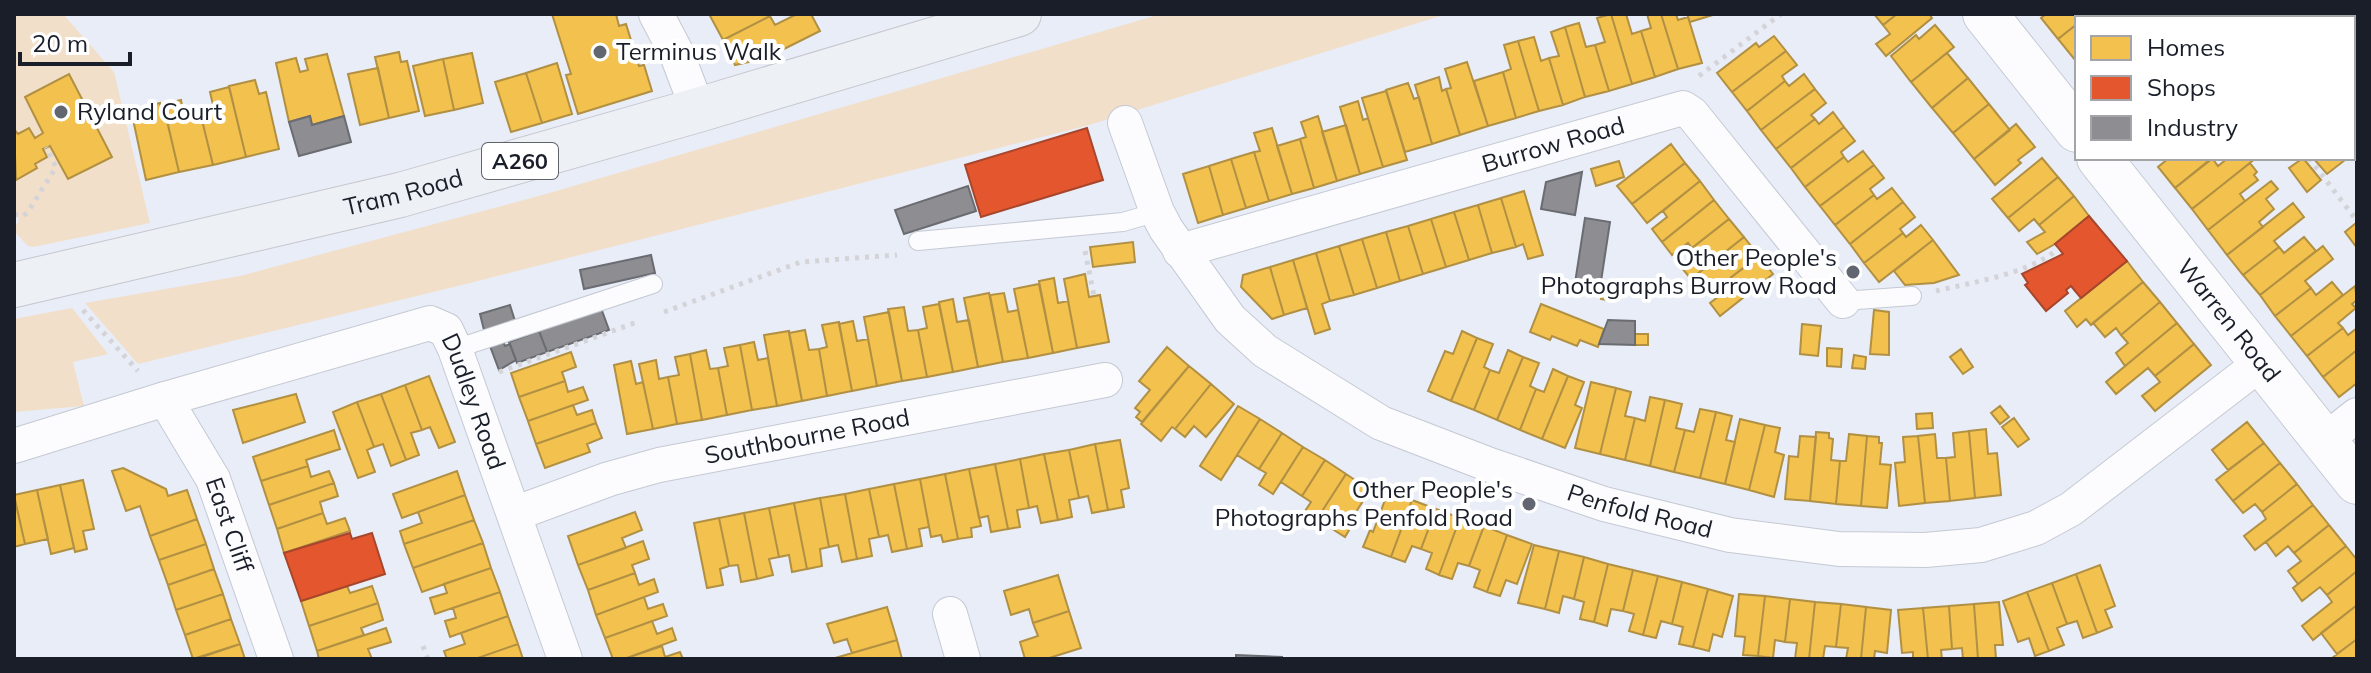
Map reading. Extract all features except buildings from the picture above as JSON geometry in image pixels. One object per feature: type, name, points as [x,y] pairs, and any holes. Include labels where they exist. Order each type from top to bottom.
[{"type":"main road","name":"Tram Road","points":[[14,285],[400,195],[1019,14]]},
{"type":"street","points":[[656,14],[676,52],[698,110]]},
{"type":"street","points":[[1985,14],[2075,127]]},
{"type":"street","points":[[1683,108],[1692,114],[1843,301]]},
{"type":"street","name":"Burrow Road","points":[[1180,251],[1683,108]]},
{"type":"street","name":"Penfold Road","points":[[1125,123],[1157,212],[1180,251],[1230,319],[1265,351],[1381,423],[1604,504],[1730,535],[1839,549],[1925,550],[1981,545],[2036,528],[2071,509],[2261,363]]},
{"type":"street","name":"Warren Road","points":[[2101,160],[2261,363],[2341,428],[2357,482]]},
{"type":"street","name":"Dudley Road","points":[[14,446],[430,323],[446,330],[455,349],[565,659]]},
{"type":"street","name":"Southbourne Road","points":[[514,514],[609,479],[659,465],[1105,380]]},
{"type":"street","name":"East Cliff","points":[[165,399],[213,479],[276,659]]},
{"type":"street","points":[[950,614],[963,659]]},
{"type":"lane","points":[[915,248],[1123,222],[1157,212]]},
{"type":"lane","points":[[455,349],[653,284]]},
{"type":"lane","points":[[1843,301],[1912,296]]},
{"type":"path","points":[[1683,108],[1692,80],[1781,14]]},
{"type":"path","points":[[14,214],[23,216],[28,212],[56,167],[46,147]]},
{"type":"path","points":[[2311,160],[2357,221]]},
{"type":"path","points":[[1083,243],[1094,296]]},
{"type":"path","points":[[656,315],[801,262],[915,248]]},
{"type":"path","points":[[1912,296],[1998,277],[2051,255],[2058,249]]},
{"type":"path","points":[[68,273],[75,301],[127,360]]},
{"type":"path","points":[[468,383],[642,320]]},
{"type":"path","points":[[423,646],[428,659]]},
{"type":"shaded area","points":[[14,14],[63,14],[114,72],[150,223],[33,247],[28,246],[14,231],[14,224],[19,219],[14,215]]},
{"type":"shaded area","points":[[1161,14],[1447,14],[1089,125],[138,364],[85,303],[240,276],[546,194]]},
{"type":"shaded area","points":[[72,308],[108,354],[73,362],[84,406],[14,412],[14,319]]},
{"type":"place","name":"Terminus Walk","points":[[600,52]]},
{"type":"place","name":"Ryland Court","points":[[61,112]]},
{"type":"place","name":"Other People's Photographs Burrow Road","points":[[1853,272]]},
{"type":"place","name":"Other People's Photographs Penfold Road","points":[[1529,504]]}]
